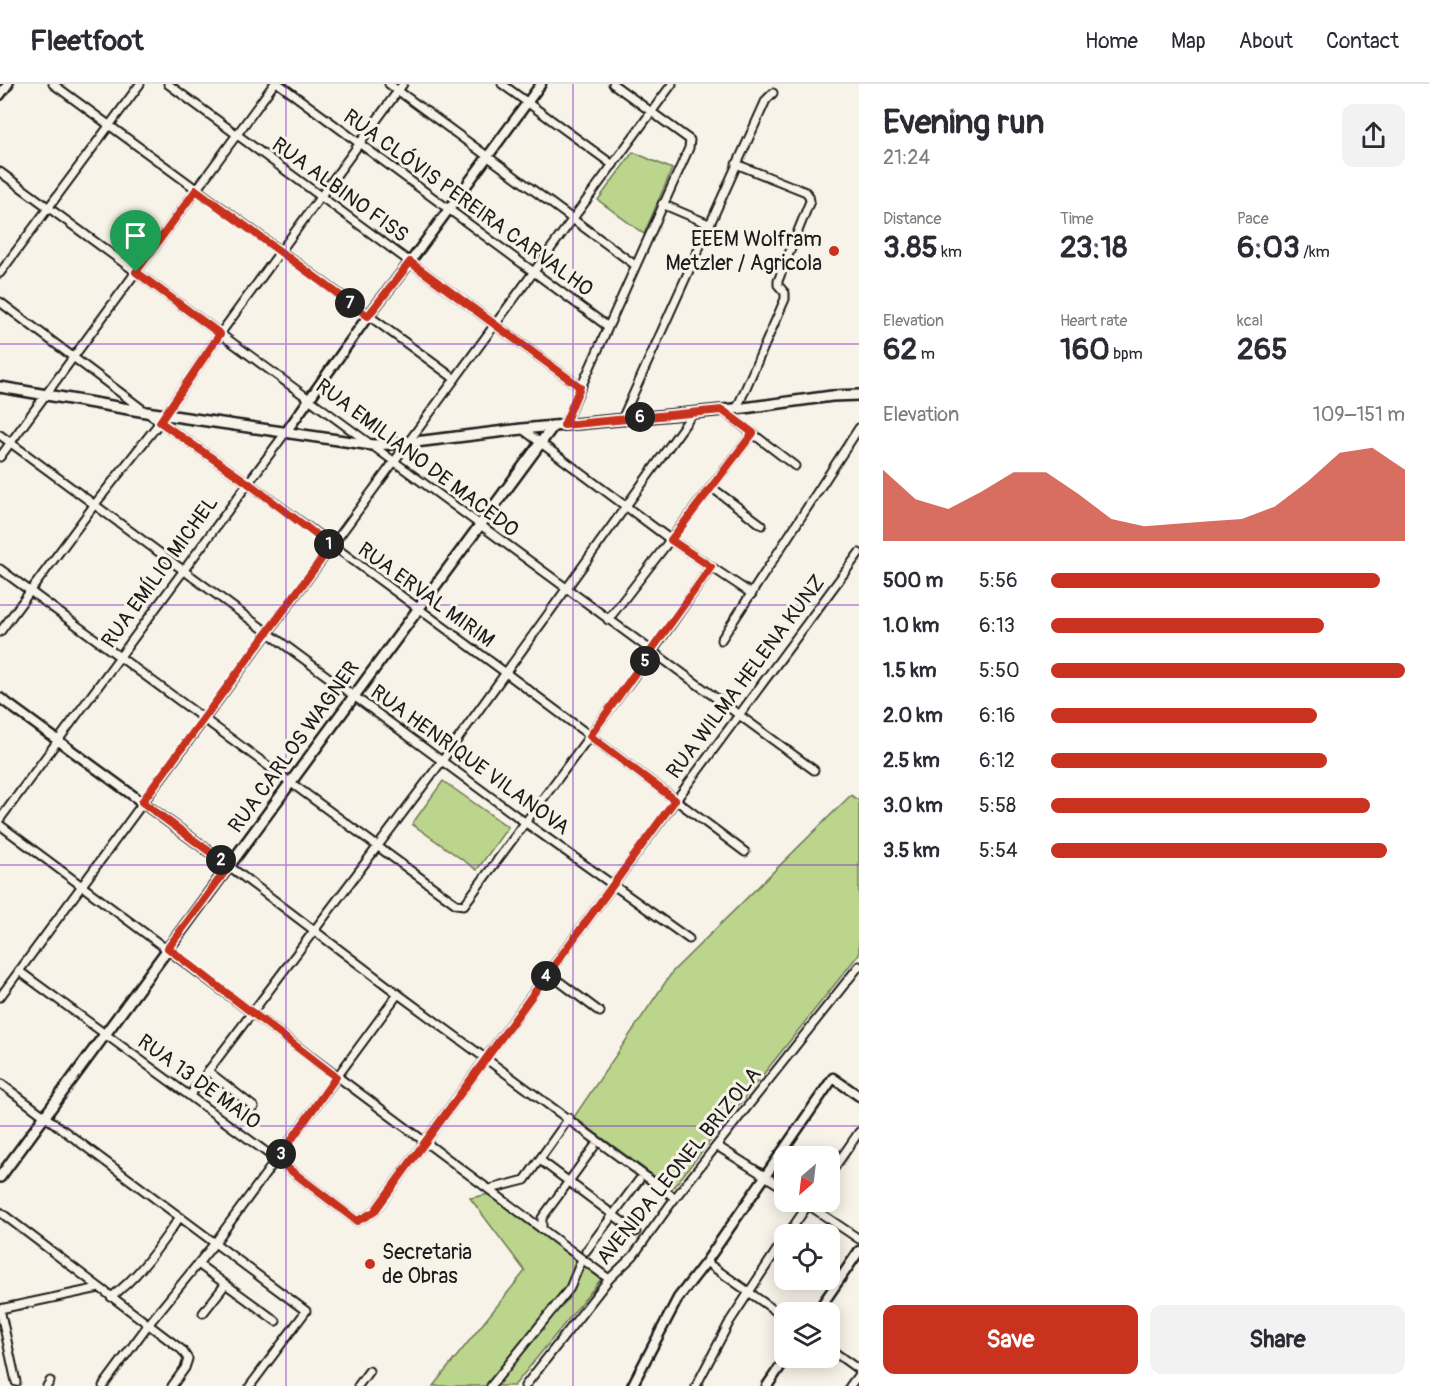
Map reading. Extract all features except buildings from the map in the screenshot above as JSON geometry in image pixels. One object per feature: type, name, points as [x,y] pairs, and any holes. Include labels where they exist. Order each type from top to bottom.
[{"type":"main road","points":[[0,387],[146,412],[163,418],[286,432],[372,445],[859,395]]},
{"type":"main road","name":"RUA CARLOS WAGNER","points":[[0,1177],[554,426]]},
{"type":"street","points":[[0,95],[8,84]]},
{"type":"street","points":[[53,84],[455,379]]},
{"type":"street","points":[[0,273],[140,84]]},
{"type":"street","name":"RUA ALBINO FISS","points":[[168,84],[580,387]]},
{"type":"street","points":[[0,457],[274,84]]},
{"type":"street","name":"RUA CLÓVIS PEREIRA CARVALHO","points":[[279,84],[607,326]]},
{"type":"street","points":[[389,84],[401,87],[488,157],[635,265]]},
{"type":"street","points":[[502,84],[613,165]]},
{"type":"street","name":"RUA EMÍLIO MICHEL","points":[[0,819],[286,432],[368,316],[541,84]]},
{"type":"street","points":[[564,425],[689,148],[690,140],[613,84]]},
{"type":"street","points":[[0,997],[672,84]]},
{"type":"street","points":[[0,632],[95,504],[163,418],[220,334],[401,87]]},
{"type":"street","points":[[622,419],[736,164],[766,100],[773,93]]},
{"type":"street","points":[[736,164],[806,192],[809,196],[808,206],[778,281],[778,285],[785,293],[785,299],[736,408]]},
{"type":"street","name":"RUA EMILIANO DE MACEDO","points":[[0,172],[814,770]]},
{"type":"street","points":[[662,204],[709,224]]},
{"type":"street","points":[[0,302],[146,412]]},
{"type":"street","points":[[722,410],[795,466]]},
{"type":"street","points":[[190,1095],[442,761],[694,412]]},
{"type":"street","name":"RUA ERVAL MIRIM","points":[[163,418],[331,546],[506,673],[745,852]]},
{"type":"street","points":[[522,429],[671,540],[752,594]]},
{"type":"street","points":[[721,640],[859,429]]},
{"type":"street","points":[[609,620],[753,433]]},
{"type":"street","name":"RUA HENRIQUE VILANOVA","points":[[0,435],[526,823],[689,939]]},
{"type":"street","points":[[711,488],[762,525]]},
{"type":"street","name":"RUA WILMA HELENA KUNZ","points":[[357,1221],[374,1212],[548,972],[859,553]]},
{"type":"street","points":[[0,569],[456,904],[464,905],[652,652],[711,567]]},
{"type":"street","points":[[0,698],[675,1198]]},
{"type":"street","points":[[0,825],[542,1229],[584,1255],[609,1279]]},
{"type":"street","name":"AVENIDA LEONEL BRIZOLA","points":[[525,1386],[609,1279],[633,1256],[675,1198],[859,966]]},
{"type":"street","name":"RUA 13 DE MAIO","points":[[19,970],[357,1221]]},
{"type":"street","points":[[548,972],[600,1012]]},
{"type":"street","points":[[103,1386],[148,1325],[214,1244],[398,994]]},
{"type":"street","points":[[208,1071],[254,1107]]},
{"type":"street","points":[[632,1386],[678,1298],[767,1176],[833,1078],[859,1096]]},
{"type":"street","points":[[0,1083],[306,1311],[250,1386]]},
{"type":"street","points":[[490,1189],[525,1180],[569,1118]]},
{"type":"street","points":[[840,1160],[859,1132]]},
{"type":"street","points":[[717,1146],[774,1181]]},
{"type":"street","points":[[542,1229],[542,1218],[594,1147]]},
{"type":"street","points":[[540,1160],[636,1232]]},
{"type":"street","points":[[491,1386],[570,1288],[584,1255],[639,1180]]},
{"type":"street","points":[[0,1212],[182,1350],[188,1359],[185,1368],[172,1386]]},
{"type":"street","points":[[821,1212],[859,1239]]},
{"type":"street","points":[[111,1297],[144,1266],[180,1217]]},
{"type":"street","points":[[824,1302],[859,1251]]},
{"type":"street","points":[[696,1386],[730,1321],[774,1254]]},
{"type":"street","points":[[706,1262],[774,1310]]},
{"type":"street","points":[[198,1264],[276,1321]]},
{"type":"street","points":[[203,1313],[225,1285]]},
{"type":"street","points":[[16,1382],[0,1309],[99,1288]]},
{"type":"street","points":[[840,1357],[859,1372],[850,1386]]},
{"type":"street","points":[[767,1386],[779,1368]]},
{"type":"street","points":[[358,1386],[369,1371]]},
{"type":"green space","points":[[633,152],[672,169],[644,234],[598,200]]},
{"type":"green space","points":[[443,781],[508,827],[477,870],[412,824]]},
{"type":"green space","points":[[851,795],[859,801],[859,954],[672,1189],[574,1117],[673,971]]},
{"type":"green space","points":[[490,1194],[601,1279],[514,1386],[433,1386],[525,1271],[470,1198]]},
{"type":"place","name":"EEEM Wolfram Metzler / Agricola","points":[[834,251]]},
{"type":"place","name":"Secretaria de Obras","points":[[370,1264]]},
{"type":"route","points":[[196,190],[368,316],[410,262],[580,387],[564,425],[722,410],[753,433],[671,540],[711,567],[590,736],[675,800],[374,1212],[357,1221],[277,1160],[336,1077],[168,948],[229,866],[142,802],[331,546],[248,483],[160,422],[220,334],[136,272],[196,190]]}]
